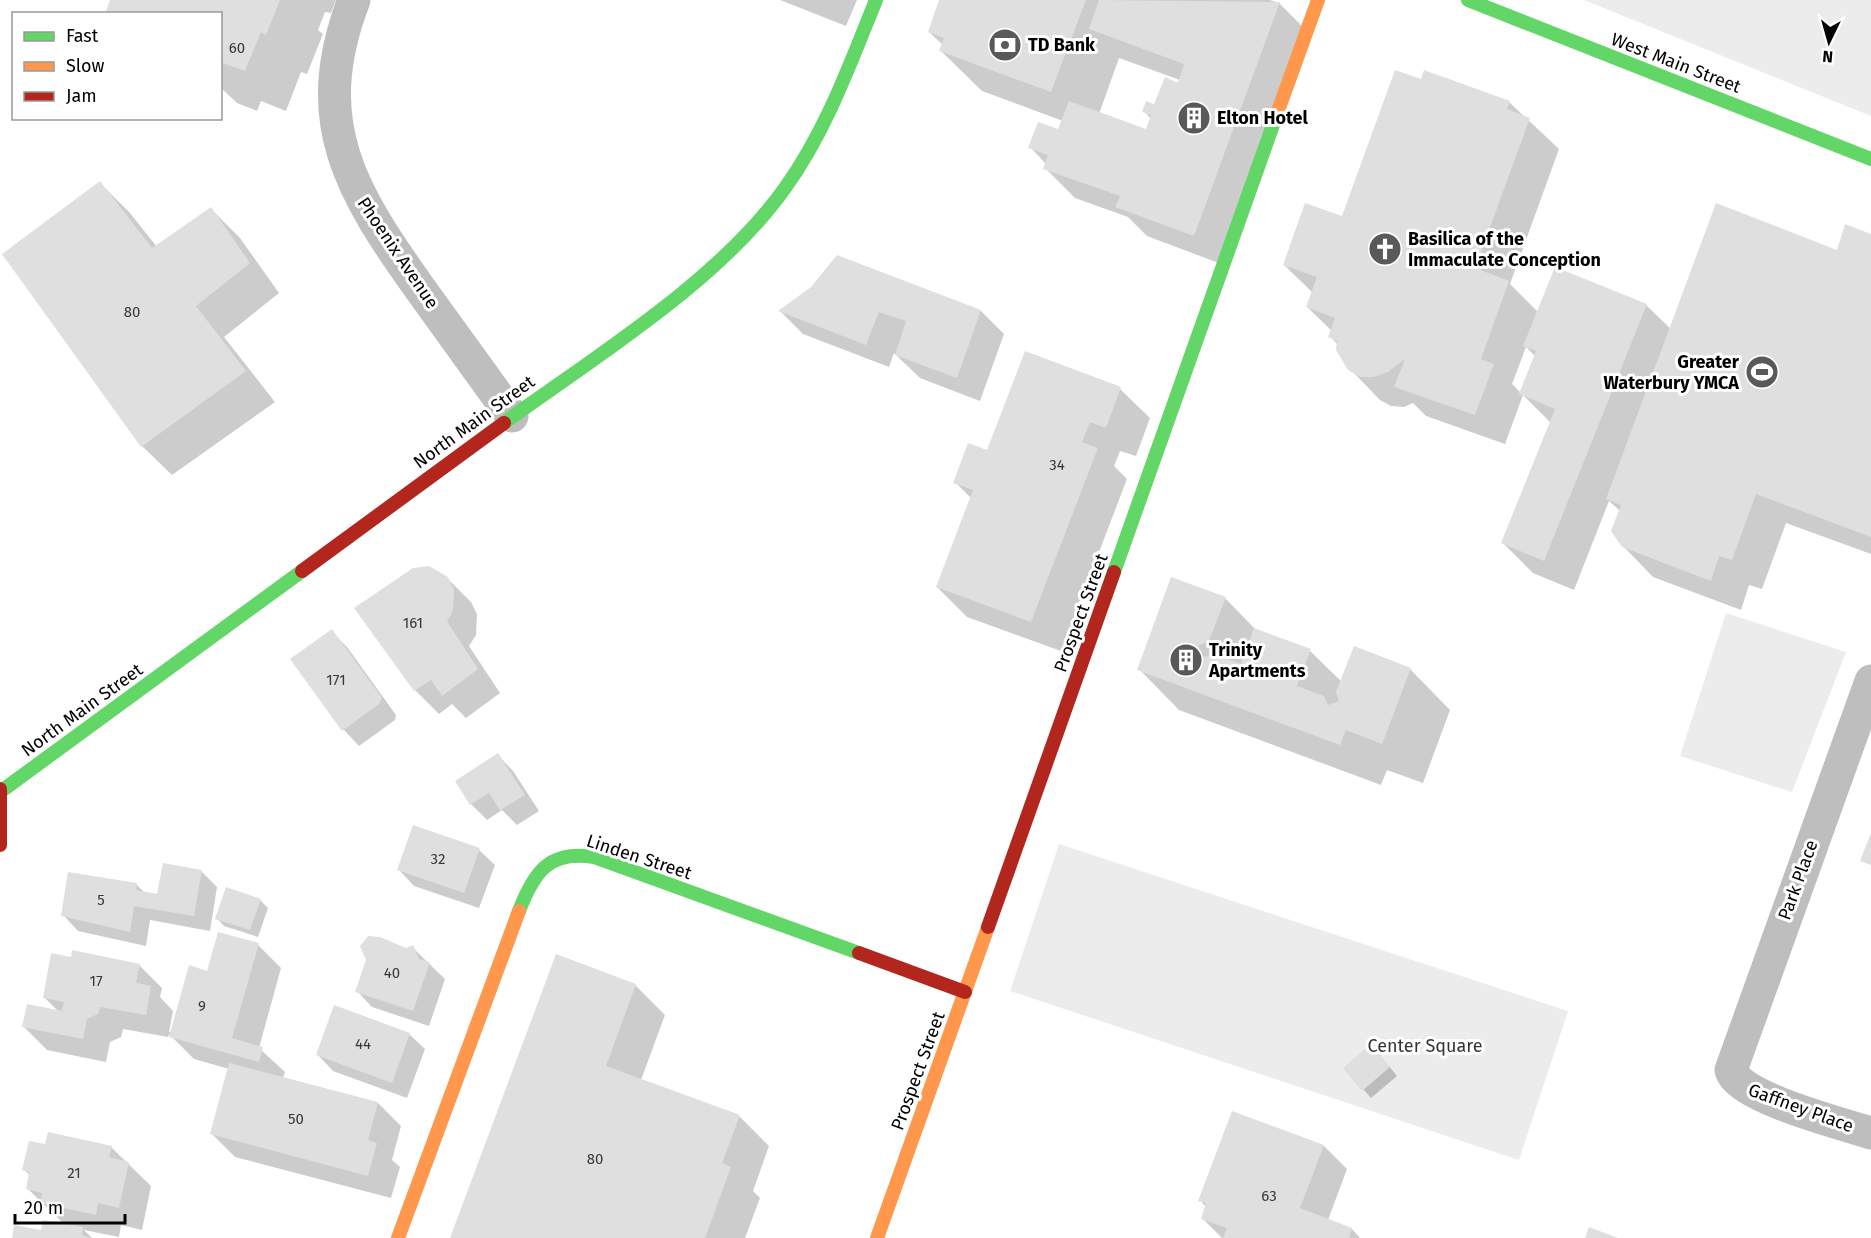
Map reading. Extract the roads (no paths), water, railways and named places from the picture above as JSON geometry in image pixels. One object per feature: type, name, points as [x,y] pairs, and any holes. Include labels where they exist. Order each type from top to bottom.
[{"type":"street","name":"Phoenix Avenue","points":[[354,0],[341,39],[334,100],[338,135],[353,184],[389,245],[512,416]]},
{"type":"street","name":"North Main Street","points":[[0,791],[695,282],[754,227],[775,202],[802,160],[845,74],[876,0]]},
{"type":"street","name":"Prospect Street","points":[[877,1238],[1318,0]]},
{"type":"street","name":"West Main Street","points":[[1468,0],[1871,159]]},
{"type":"street","name":"Park Place","points":[[1734,1079],[1731,1070],[1733,1059],[1871,681]]},
{"type":"street","points":[[0,791],[0,845]]},
{"type":"street","name":"Linden Street","points":[[398,1238],[526,893],[532,880],[551,860],[578,854],[594,857],[965,992]]},
{"type":"street","name":"Gaffney Place","points":[[1734,1079],[1757,1095],[1871,1133]]},
{"type":"place","name":"TD Bank","points":[[1005,45]]},
{"type":"place","name":"Elton Hotel","points":[[1194,118]]},
{"type":"place","name":"Basilica of the Immaculate Conception","points":[[1385,249]]},
{"type":"place","name":"Greater Waterbury YMCA","points":[[1762,372]]},
{"type":"place","name":"Trinity Apartments","points":[[1186,660]]},
{"type":"park label","name":"Center Square","points":[[1425,1046]]}]
